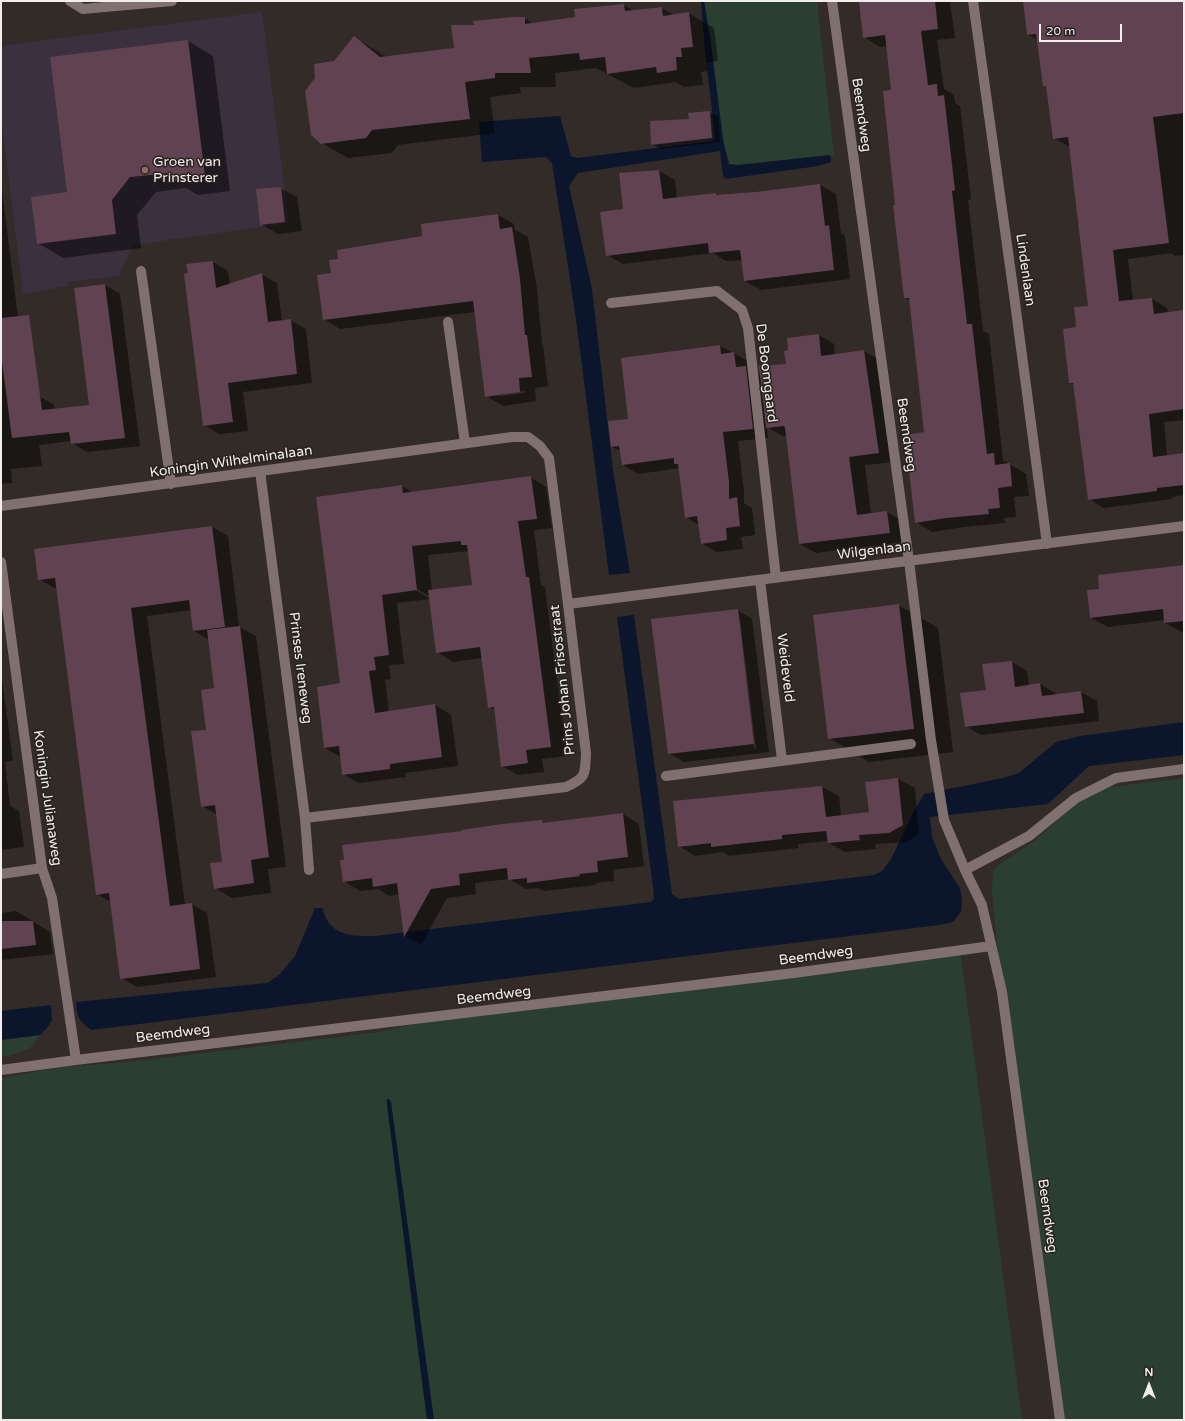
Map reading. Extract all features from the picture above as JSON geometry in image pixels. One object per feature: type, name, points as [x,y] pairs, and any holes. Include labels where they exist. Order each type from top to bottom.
[{"type":"street","points":[[70,1],[83,10],[172,1]]},
{"type":"street","name":"Beemdweg","points":[[832,1],[909,561],[938,787],[944,820],[965,870],[982,905],[1002,992],[1060,1420]]},
{"type":"street","name":"Lindenlaan","points":[[973,1],[1047,544]]},
{"type":"street","points":[[141,270],[171,484]]},
{"type":"street","name":"De Boomgaard","points":[[610,303],[717,291],[742,310],[748,328],[776,578]]},
{"type":"street","points":[[448,322],[465,444]]},
{"type":"street","name":"Koningin Wilhelminalaan","points":[[1,506],[512,437],[528,438],[540,446]]},
{"type":"street","name":"Prins Johan Frisostraat","points":[[305,818],[566,787],[579,781],[585,771],[586,753],[549,458],[540,446]]},
{"type":"street","name":"Prinses Ireneweg","points":[[260,471],[305,818],[309,870]]},
{"type":"street","name":"Wilgenlaan","points":[[568,604],[1184,526]]},
{"type":"street","name":"Koningin Julianaweg","points":[[1,562],[42,868],[52,898],[76,1060]]},
{"type":"street","name":"Weideveld","points":[[760,580],[782,760]]},
{"type":"street","points":[[666,776],[911,744]]},
{"type":"street","points":[[965,870],[1029,836],[1076,798],[1116,778],[1184,769]]},
{"type":"street","points":[[1,874],[42,868]]},
{"type":"street","name":"Beemdweg","points":[[1,1070],[778,975],[991,946]]},
{"type":"shaded area","name":"Groen van Prinsterer","points":[[262,12],[289,223],[133,245],[119,276],[68,282],[68,286],[23,294],[1,117],[1,48],[8,45]]},
{"type":"green space","points":[[704,1],[817,1],[834,156],[830,155],[738,165],[729,164],[723,140]]},
{"type":"green space","points":[[1184,778],[1184,1420],[1062,1420],[998,954],[992,891],[993,871],[1000,864],[1033,842],[1093,789]]},
{"type":"green space","points":[[960,949],[1022,1420],[434,1420],[391,1102],[407,1266],[427,1420],[1,1420],[1,1078],[65,1067],[128,1062],[379,1032],[450,1016]]},
{"type":"green space","points":[[40,1035],[30,1048],[9,1056],[1,1057],[1,1040]]},
{"type":"water","points":[[704,1],[723,140],[729,164],[738,165],[830,155],[831,162],[818,166],[726,179],[723,176],[720,151],[578,173],[569,186],[592,289],[613,470],[630,573],[609,575],[575,312],[552,163],[546,157],[482,162],[479,122],[560,116],[571,156],[577,158],[713,141],[715,137],[701,2]]},
{"type":"water","points":[[634,615],[672,894],[679,899],[874,875],[882,871],[891,859],[913,813],[924,794],[1003,778],[1019,773],[1056,742],[1080,736],[1184,722],[1184,755],[1089,766],[1048,804],[930,817],[932,837],[941,859],[960,888],[962,901],[961,912],[953,922],[939,925],[91,1030],[81,1021],[78,1015],[76,1002],[267,983],[279,975],[295,956],[315,908],[322,908],[329,923],[338,931],[350,935],[375,936],[651,902],[654,899],[653,887],[617,617]]},
{"type":"water","points":[[51,1005],[52,1020],[40,1035],[1,1040],[1,1011]]},
{"type":"water","points":[[387,1099],[391,1102],[434,1420],[427,1420]]},
{"type":"building","points":[[859,1],[935,1],[938,29],[921,31],[928,85],[937,84],[938,96],[944,95],[955,190],[952,191],[967,324],[972,324],[987,454],[994,453],[995,465],[1010,463],[1012,486],[998,488],[1000,508],[988,509],[989,514],[946,518],[915,523],[905,435],[924,432],[909,298],[904,298],[893,205],[895,205],[883,91],[891,90],[885,35],[863,38]]},
{"type":"building","points":[[1023,1],[1184,1],[1184,113],[1153,117],[1169,243],[1113,250],[1119,301],[1152,298],[1154,314],[1184,310],[1184,409],[1149,414],[1153,457],[1184,453],[1184,485],[1157,488],[1157,491],[1088,500],[1073,383],[1069,383],[1063,329],[1076,327],[1074,307],[1088,306],[1068,137],[1053,139],[1046,86],[1043,86],[1036,34],[1027,35]]},
{"type":"building","points":[[624,4],[625,11],[662,7],[663,16],[689,12],[693,47],[681,48],[682,57],[676,57],[677,70],[657,73],[656,67],[607,74],[605,57],[580,60],[579,53],[529,58],[531,73],[495,73],[495,78],[465,82],[470,119],[372,130],[366,138],[321,144],[311,135],[305,91],[315,78],[314,64],[334,61],[354,36],[380,57],[454,48],[451,25],[474,25],[473,21],[512,17],[525,17],[525,24],[575,17],[574,9]]},
{"type":"building","points":[[188,40],[205,176],[172,181],[170,173],[130,177],[112,200],[116,234],[37,244],[31,197],[67,192],[50,57]]},
{"type":"building","points":[[710,111],[712,138],[651,145],[650,121],[689,119],[688,113]]},
{"type":"building","points":[[659,170],[663,199],[716,193],[716,195],[756,192],[820,184],[825,226],[829,225],[834,270],[744,281],[740,250],[709,253],[708,243],[606,256],[600,212],[623,209],[619,173]]},
{"type":"building","points":[[281,187],[285,222],[260,225],[256,189]]},
{"type":"building","points":[[498,214],[500,229],[512,227],[520,279],[525,335],[527,335],[532,377],[519,378],[520,392],[485,397],[473,301],[323,320],[317,275],[331,273],[329,260],[338,259],[337,250],[422,236],[421,224]]},
{"type":"building","points":[[213,261],[216,288],[262,273],[268,322],[291,319],[297,374],[228,383],[233,422],[203,426],[184,274],[188,273],[186,264]]},
{"type":"building","points":[[105,284],[125,438],[71,444],[69,432],[12,438],[1,354],[1,318],[29,315],[42,410],[89,405],[74,288]]},
{"type":"building","points":[[819,334],[821,356],[864,350],[879,453],[849,457],[857,515],[887,511],[890,533],[799,544],[785,428],[784,426],[766,428],[759,366],[786,364],[784,351],[788,350],[787,338]]},
{"type":"building","points":[[720,345],[721,354],[734,352],[736,367],[746,366],[753,429],[723,432],[729,482],[729,499],[737,497],[740,526],[726,528],[727,540],[701,544],[697,516],[685,518],[678,464],[674,464],[674,458],[622,465],[619,446],[611,447],[608,421],[628,419],[621,358]]},
{"type":"building","points":[[531,476],[537,519],[518,521],[526,577],[529,577],[551,747],[526,750],[528,763],[501,767],[494,707],[488,708],[480,647],[436,653],[428,590],[472,585],[467,545],[461,545],[461,541],[412,546],[417,590],[382,595],[389,655],[374,657],[376,670],[369,671],[375,713],[435,704],[442,757],[390,764],[390,769],[342,775],[339,746],[324,748],[317,687],[340,683],[316,497],[402,485],[403,493]]},
{"type":"building","points":[[212,526],[225,627],[193,631],[189,600],[131,608],[170,906],[192,903],[200,969],[120,979],[109,893],[96,895],[55,578],[38,580],[34,549]]},
{"type":"building","points":[[1184,565],[1184,621],[1164,623],[1163,609],[1090,618],[1087,590],[1099,589],[1098,575]]},
{"type":"building","points":[[899,604],[914,729],[828,739],[813,615]]},
{"type":"building","points":[[738,609],[754,744],[668,754],[651,619]]},
{"type":"building","points":[[240,626],[269,857],[251,860],[254,883],[214,889],[210,863],[222,862],[215,805],[201,807],[191,731],[206,730],[201,690],[214,688],[207,630]]},
{"type":"building","points":[[1012,661],[1015,687],[1040,683],[1042,696],[1081,691],[1084,713],[965,727],[960,693],[986,690],[982,664]]},
{"type":"building","points":[[898,778],[903,825],[889,833],[859,835],[860,840],[828,843],[826,831],[782,835],[782,839],[711,847],[711,843],[678,847],[673,801],[822,786],[826,817],[869,812],[865,782]]},
{"type":"building","points":[[623,813],[628,857],[597,861],[598,872],[527,883],[527,878],[508,880],[507,868],[459,874],[460,885],[431,889],[404,937],[397,883],[373,887],[372,878],[343,882],[340,860],[344,860],[342,845],[462,831],[461,830],[502,824],[542,820],[543,823]]},
{"type":"building","points":[[1,921],[33,921],[36,945],[1,949]]},
{"type":"place","name":"Groen van Prinsterer","points":[[145,170]]}]
